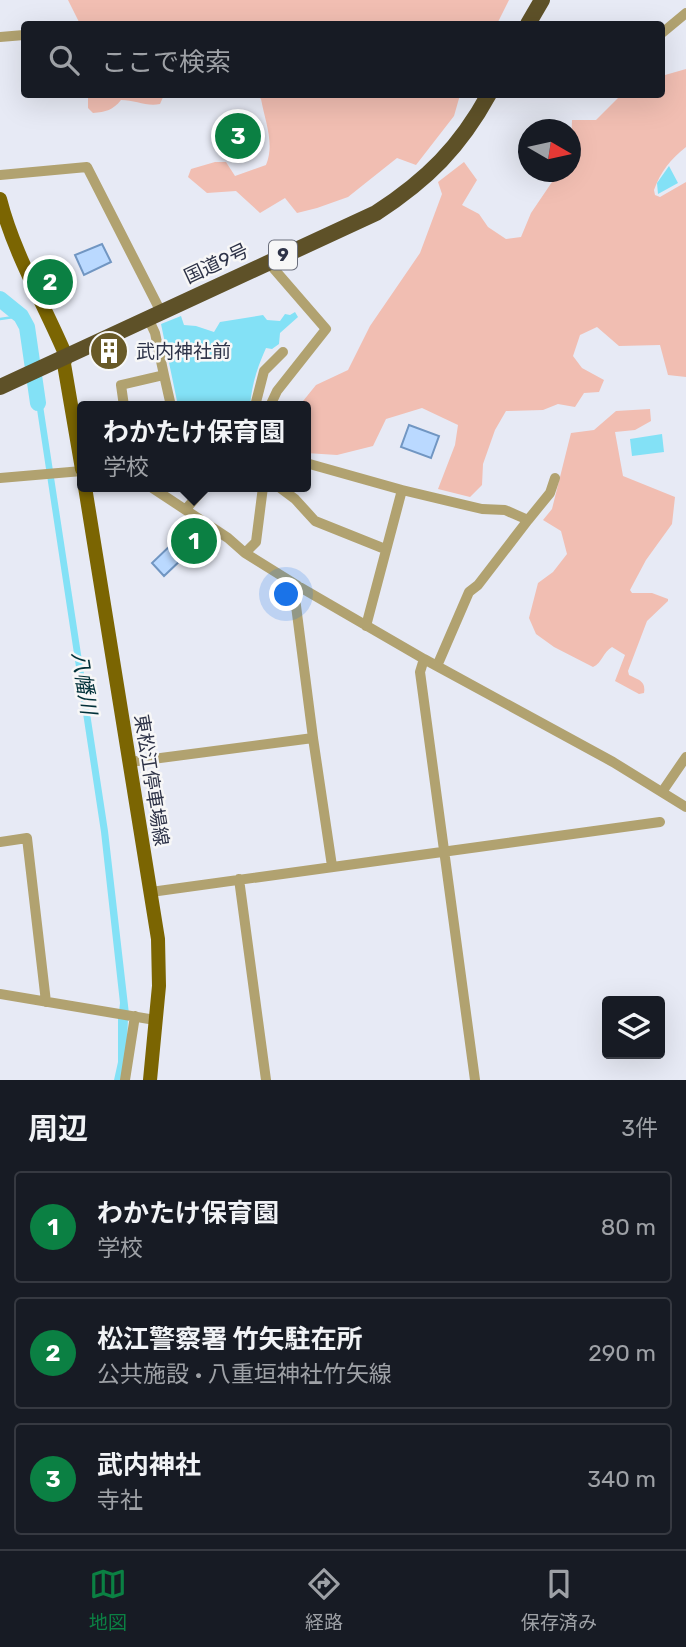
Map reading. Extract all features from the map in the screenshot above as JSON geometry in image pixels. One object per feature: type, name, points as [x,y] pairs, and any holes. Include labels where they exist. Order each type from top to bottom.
[{"type":"highway","points":[[530,21],[542,0]]},
{"type":"highway","name":"国道9号","points":[[0,387],[376,213],[416,186],[450,153],[474,122],[487,98]]},
{"type":"main road","points":[[0,199],[21,259],[66,356],[64,365],[77,441]]},
{"type":"main road","name":"東松江停車場線","points":[[86,492],[151,892],[160,965],[150,1080]]},
{"type":"street","points":[[665,30],[686,12]]},
{"type":"street","points":[[0,37],[21,35]]},
{"type":"street","points":[[0,175],[87,167],[155,315],[155,333],[170,401]]},
{"type":"street","points":[[270,261],[326,328],[277,391],[272,401]]},
{"type":"street","points":[[256,401],[264,371],[283,352]]},
{"type":"street","points":[[123,401],[121,385],[164,375]]},
{"type":"street","points":[[311,464],[482,509],[505,510],[528,520]]},
{"type":"street","points":[[0,478],[77,471]]},
{"type":"street","points":[[437,666],[469,592],[494,565],[550,493],[555,478]]},
{"type":"street","points":[[366,626],[384,549],[402,490]]},
{"type":"street","points":[[160,492],[228,538],[245,553],[298,586],[424,659],[624,768],[686,807]]},
{"type":"street","points":[[186,509],[201,492]]},
{"type":"street","points":[[245,553],[256,542],[262,492]]},
{"type":"street","points":[[286,492],[315,521],[384,549]]},
{"type":"street","points":[[298,586],[295,598],[332,866]]},
{"type":"street","points":[[424,659],[421,672],[475,1080]]},
{"type":"street","points":[[130,762],[313,738]]},
{"type":"street","points":[[662,792],[686,757]]},
{"type":"street","points":[[151,892],[660,822]]},
{"type":"street","points":[[0,842],[27,838],[46,1002]]},
{"type":"street","points":[[239,879],[266,1080]]},
{"type":"street","points":[[0,994],[155,1020]]},
{"type":"street","points":[[125,1080],[127,1015]]},
{"type":"shaded area","points":[[68,0],[509,0],[498,21],[78,21]]},
{"type":"shaded area","points":[[686,69],[686,147],[667,166],[654,190],[655,195],[660,197],[686,182],[686,377],[668,375],[660,345],[619,346],[597,327],[580,335],[573,356],[582,368],[604,380],[599,392],[584,393],[575,407],[558,404],[543,410],[506,411],[495,430],[483,464],[482,485],[470,497],[438,489],[455,445],[458,425],[422,408],[386,419],[373,446],[337,455],[311,453],[311,401],[303,401],[316,385],[348,370],[370,326],[420,253],[442,194],[438,182],[464,162],[477,180],[462,205],[479,214],[488,227],[506,239],[521,237],[531,213],[552,182],[581,182],[581,120],[596,120],[618,98],[665,98],[665,75]]},
{"type":"shaded area","points":[[88,98],[163,98],[160,104],[150,105],[121,100],[105,111],[93,113],[88,108]]},
{"type":"shaded area","points":[[459,98],[454,116],[416,165],[397,158],[348,197],[297,213],[285,198],[260,213],[236,191],[207,193],[188,177],[191,169],[215,162],[226,162],[235,176],[266,165],[270,149],[261,99]]},
{"type":"shaded area","points":[[650,409],[651,421],[635,430],[615,432],[623,476],[675,497],[672,524],[646,560],[630,590],[632,593],[652,593],[668,599],[647,621],[628,671],[629,675],[643,683],[644,693],[639,694],[615,681],[625,655],[612,647],[593,667],[554,647],[536,634],[529,618],[538,583],[553,572],[567,554],[561,531],[543,520],[552,509],[571,433],[594,430],[616,411]]},
{"type":"water","points":[[669,166],[678,183],[658,194],[657,183]]},
{"type":"water","points":[[295,312],[298,317],[280,333],[279,344],[272,349],[266,348],[255,376],[251,401],[177,401],[161,324],[181,316],[184,325],[214,332],[220,322],[263,315],[267,320],[280,321],[285,314]]},
{"type":"water","points":[[39,379],[108,831],[129,1014],[119,1012],[101,832],[33,383]]},
{"type":"water","points":[[662,434],[664,452],[632,456],[630,439]]},
{"type":"water","points":[[118,1016],[128,1017],[127,1049],[121,1080],[114,1080],[118,1062]]},
{"type":"building","points":[[243,117],[245,122],[253,121],[254,127],[246,128],[247,131],[252,130],[255,145],[241,148],[235,146],[236,148],[225,150],[222,133],[232,132],[232,119]]},
{"type":"building","points":[[102,244],[111,262],[84,275],[75,255]]},
{"type":"building","points":[[60,263],[64,272],[53,276],[58,287],[48,291],[40,271]]},
{"type":"building","points":[[409,425],[439,436],[431,458],[401,447]]},
{"type":"building","points":[[198,519],[207,529],[204,532],[217,545],[197,564],[191,564],[184,557],[164,576],[152,563]]},
{"type":"waterway","name":"八幡川","points":[[0,299],[21,316],[27,327],[38,403]]},
{"type":"waterway","points":[[0,319],[21,316]]},
{"type":"place","name":"武内神社","points":[[238,136]]},
{"type":"place","name":"松江警察署 竹矢駐在所","points":[[50,282]]},
{"type":"place","name":"武内神社前","points":[[109,351]]},
{"type":"place","name":"わかたけ保育園","points":[[194,541]]}]
